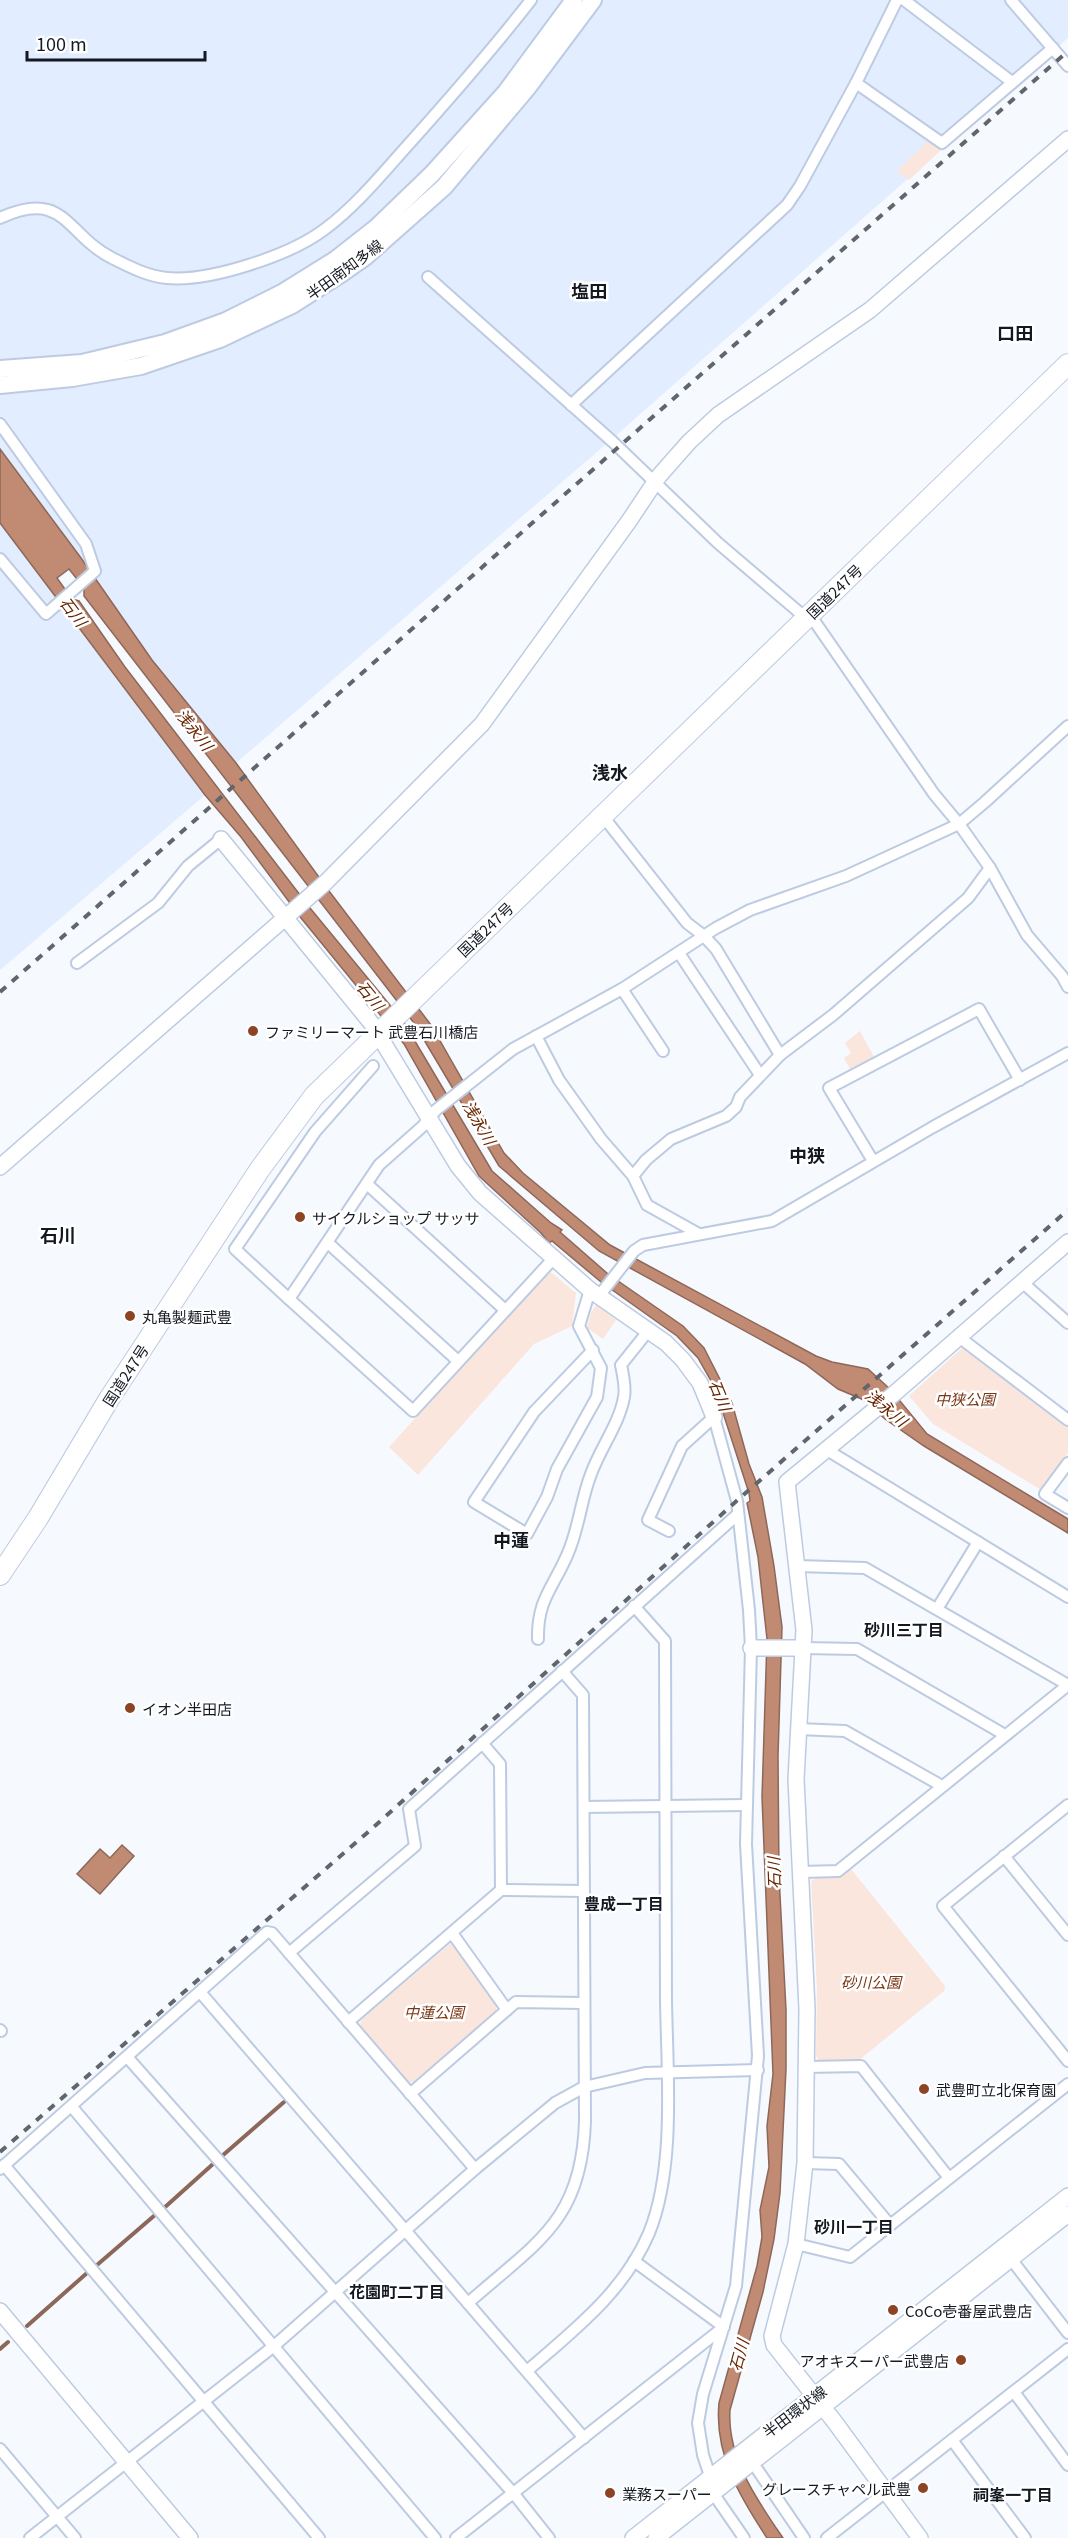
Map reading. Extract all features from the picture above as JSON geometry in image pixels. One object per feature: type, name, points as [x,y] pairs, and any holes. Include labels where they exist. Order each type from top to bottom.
[{"type":"highway","name":"国道247号","points":[[0,1575],[38,1518],[109,1399],[260,1169],[314,1096],[1068,364]]},
{"type":"main road","name":"半田南知多線","points":[[0,385],[72,378],[141,366],[220,339],[292,305],[338,267],[440,166],[506,92],[574,0]]},
{"type":"main road","name":"半田南知多線","points":[[0,369],[82,363],[165,343],[236,316],[338,267],[365,257],[444,187],[528,87],[593,0]]},
{"type":"street","points":[[0,218],[31,206],[49,209],[76,228],[104,254],[138,271],[167,278],[203,277],[281,252],[309,239],[339,217],[389,166],[452,95],[531,0]]},
{"type":"street","points":[[571,405],[787,205],[800,186],[856,83],[897,0]]},
{"type":"street","points":[[904,0],[1012,82]]},
{"type":"street","points":[[1011,0],[1068,66]]},
{"type":"street","points":[[856,83],[942,143],[1053,48]]},
{"type":"street","points":[[0,1167],[326,882],[482,724],[629,521],[654,482],[689,442],[718,416],[870,310],[1068,139]]},
{"type":"street","points":[[428,277],[506,344],[718,543],[824,632],[934,794],[959,824],[990,868],[1027,935],[1062,976],[1068,987]]},
{"type":"street","points":[[0,424],[86,544],[95,571],[46,614],[0,558]]},
{"type":"street","points":[[289,1299],[379,1165],[423,1126],[433,1113],[513,1049],[622,989],[704,936],[750,910],[846,876],[959,824],[1068,726]]},
{"type":"street","points":[[602,815],[687,923],[716,949],[780,1055]]},
{"type":"street","points":[[77,963],[158,903],[188,866],[221,839],[288,916],[381,1030],[433,1113],[458,1166],[480,1193],[553,1258],[649,1330],[683,1360],[700,1383],[714,1417],[735,1494],[749,1610],[751,1648],[746,1805],[757,2007],[758,2070],[735,2286],[702,2394],[698,2423],[703,2455],[714,2482],[744,2538]]},
{"type":"street","points":[[633,1176],[646,1160],[671,1139],[726,1116],[736,1107],[740,1097],[780,1055],[832,1015],[968,898],[990,868]]},
{"type":"street","points":[[679,953],[760,1075]]},
{"type":"street","points":[[622,989],[663,1051]]},
{"type":"street","points":[[873,1161],[829,1088],[979,1009],[1020,1080]]},
{"type":"street","points":[[536,1036],[559,1080],[578,1108],[633,1176],[644,1200],[652,1210],[699,1234]]},
{"type":"street","points":[[593,1350],[534,1412],[474,1502],[527,1534],[547,1497],[557,1469],[597,1397],[601,1368],[593,1350],[579,1326],[597,1292],[634,1251],[643,1245],[772,1221],[873,1161],[1068,1053]]},
{"type":"street","points":[[373,1066],[315,1132],[235,1249],[413,1411],[553,1258]]},
{"type":"street","points":[[368,1184],[505,1310]]},
{"type":"street","points":[[920,2538],[774,2345],[772,2336],[795,2244],[805,2163],[807,2009],[796,1779],[797,1566],[787,1482],[895,1393],[1068,1242]]},
{"type":"street","points":[[328,1243],[458,1361]]},
{"type":"street","points":[[1022,1282],[1068,1323]]},
{"type":"street","points":[[538,1639],[538,1617],[546,1594],[569,1552],[583,1509],[590,1475],[623,1403],[625,1386],[621,1365],[649,1330]]},
{"type":"street","points":[[959,1337],[1068,1420]]},
{"type":"street","points":[[669,1531],[648,1520],[682,1446],[714,1417]]},
{"type":"street","points":[[826,1450],[1068,1597]]},
{"type":"street","points":[[1068,1463],[1045,1494],[1068,1508]]},
{"type":"street","points":[[289,1953],[415,1846],[409,1809],[738,1514]]},
{"type":"street","points":[[937,1609],[978,1542]]},
{"type":"street","points":[[797,1566],[866,1568],[1068,1685],[838,1871],[802,1872]]},
{"type":"street","points":[[527,2371],[608,2298],[648,2236],[661,2196],[666,2150],[667,2073],[665,1641],[634,1606]]},
{"type":"street","points":[[751,1648],[857,1649],[1005,1735]]},
{"type":"street","points":[[468,2303],[544,2236],[561,2216],[570,2200],[582,2166],[584,2145],[583,1695],[562,1671]]},
{"type":"street","points":[[798,1729],[845,1731],[942,1786]]},
{"type":"street","points":[[482,1743],[500,1764],[501,1890]]},
{"type":"street","points":[[584,1807],[746,1805]]},
{"type":"street","points":[[1067,1808],[943,1906],[1068,2061]]},
{"type":"street","points":[[1004,1856],[1068,1935]]},
{"type":"street","points":[[348,2022],[501,1890],[583,1891]]},
{"type":"street","points":[[319,2538],[2,2167],[128,2058],[267,1932],[272,1933],[475,2169]]},
{"type":"street","points":[[452,1934],[507,2010]]},
{"type":"street","points":[[200,1992],[584,2438]]},
{"type":"street","points":[[410,2094],[516,2002],[583,2002]]},
{"type":"street","points":[[128,2058],[514,2494],[549,2538]]},
{"type":"street","points":[[806,2067],[861,2066],[949,2178]]},
{"type":"street","points":[[30,2538],[274,2346],[539,2114],[584,2087],[645,2073],[758,2070]]},
{"type":"street","points":[[795,2244],[850,2257],[1068,2084]]},
{"type":"street","points":[[72,2107],[435,2538]]},
{"type":"street","points":[[805,2163],[839,2164],[890,2225]]},
{"type":"street","name":"半田環状線","points":[[633,2538],[714,2482],[751,2460],[1068,2196]]},
{"type":"street","name":"半田環状線","points":[[818,2402],[1068,2214]]},
{"type":"street","points":[[1011,2259],[1068,2333]]},
{"type":"street","points":[[634,2261],[724,2327]]},
{"type":"street","points":[[0,2312],[190,2538]]},
{"type":"street","points":[[456,2538],[724,2327]]},
{"type":"street","points":[[827,2538],[1068,2349]]},
{"type":"street","points":[[1014,2392],[1068,2465]]},
{"type":"street","points":[[952,2440],[1024,2538]]},
{"type":"street","points":[[0,2449],[75,2538]]},
{"type":"street","points":[[751,2460],[804,2538]]},
{"type":"street","name":"半田環状線","points":[[656,2538],[714,2482]]},
{"type":"shaded area","points":[[0,0],[1068,0],[1068,38],[605,445],[236,763],[152,660],[81,558],[0,449]]},
{"type":"shaded area","points":[[0,523],[205,795],[0,970]]},
{"type":"green space","points":[[929,140],[941,150],[909,180],[897,171]]},
{"type":"green space","points":[[860,1031],[874,1057],[850,1069],[844,1058],[851,1053],[845,1043]]},
{"type":"green space","points":[[547,1273],[552,1273],[576,1293],[572,1326],[534,1344],[418,1475],[389,1447]]},
{"type":"green space","points":[[596,1305],[616,1320],[603,1339],[587,1328]]},
{"type":"green space","name":"中狭公園","points":[[961,1349],[1068,1427],[1068,1453],[1041,1490],[933,1424],[909,1396]]},
{"type":"green space","name":"砂川公園","points":[[851,1869],[945,1986],[944,1991],[859,2060],[820,2061],[816,2056],[817,1989],[811,1881],[820,1877],[838,1875]]},
{"type":"green space","name":"中蓮公園","points":[[450,1944],[454,1944],[496,2004],[496,2012],[414,2082],[408,2082],[360,2026],[361,2020]]},
{"type":"water","name":"浅永川","points":[[0,449],[81,558],[152,660],[236,763],[329,891],[431,1025],[504,1153],[523,1173],[610,1245],[816,1356],[832,1362],[868,1369],[891,1390],[927,1434],[1068,1519],[1068,1533],[924,1446],[885,1419],[864,1400],[838,1389],[805,1364],[599,1251],[499,1166],[414,1023],[84,596],[84,588],[69,569],[57,578],[72,599],[79,601],[125,667],[310,908],[403,1021],[492,1171],[562,1230],[560,1232],[608,1274],[683,1326],[704,1348],[732,1403],[749,1464],[762,1497],[782,1627],[778,1756],[779,1876],[786,2010],[786,2069],[780,2193],[774,2239],[763,2292],[730,2410],[730,2428],[733,2445],[746,2478],[763,2509],[783,2538],[767,2538],[747,2507],[725,2457],[719,2422],[719,2403],[757,2266],[762,2237],[760,2210],[769,2167],[767,2126],[773,2074],[762,1797],[767,1639],[758,1557],[747,1503],[750,1501],[749,1493],[715,1388],[698,1358],[677,1336],[601,1282],[552,1241],[549,1243],[479,1176],[404,1044],[301,918],[241,837],[205,795],[0,523]]},
{"type":"water","points":[[122,1845],[134,1856],[100,1894],[77,1874],[100,1849],[110,1858]]},
{"type":"waterway","points":[[222,2156],[284,2102]]},
{"type":"waterway","points":[[164,2208],[213,2164]]},
{"type":"waterway","points":[[97,2265],[155,2215]]},
{"type":"waterway","points":[[27,2326],[87,2273]]},
{"type":"waterway","points":[[0,2349],[8,2342]]},
{"type":"railway","points":[[0,992],[1068,51]]},
{"type":"railway","points":[[0,2152],[367,1833],[741,1497],[1068,1210]]},
{"type":"place","name":"ファミリーマート 武豊石川橋店","points":[[253,1031]]},
{"type":"place","name":"サイクルショップ サッサ","points":[[300,1217]]},
{"type":"place","name":"丸亀製麺武豊","points":[[130,1316]]},
{"type":"place","name":"イオン半田店","points":[[130,1708]]},
{"type":"place","name":"武豊町立北保育園","points":[[924,2089]]},
{"type":"place","name":"CoCo壱番屋武豊店","points":[[893,2310]]},
{"type":"place","name":"アオキスーパー武豊店","points":[[961,2360]]},
{"type":"place","name":"グレースチャペル武豊","points":[[923,2488]]},
{"type":"place","name":"業務スーパー","points":[[610,2493]]},
{"type":"district","name":"塩田","points":[[589,290]]},
{"type":"district","name":"口田","points":[[1015,332]]},
{"type":"district","name":"浅水","points":[[610,771]]},
{"type":"district","name":"中狭","points":[[807,1154]]},
{"type":"district","name":"石川","points":[[58,1234]]},
{"type":"district","name":"中蓮","points":[[511,1539]]},
{"type":"district","name":"砂川三丁目","points":[[904,1629]]},
{"type":"district","name":"豊成一丁目","points":[[624,1903]]},
{"type":"district","name":"砂川一丁目","points":[[854,2226]]},
{"type":"district","name":"花園町二丁目","points":[[397,2291]]},
{"type":"district","name":"祠峯一丁目","points":[[1013,2494]]}]
